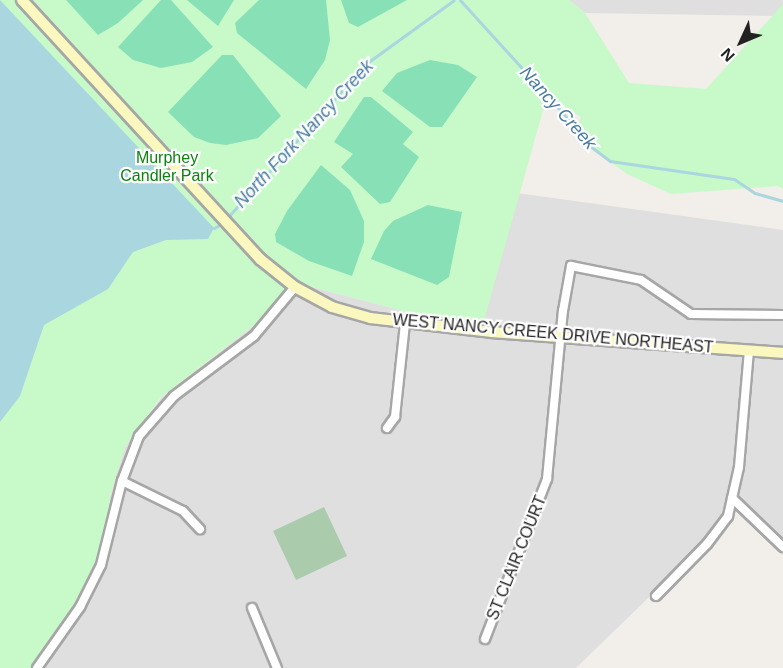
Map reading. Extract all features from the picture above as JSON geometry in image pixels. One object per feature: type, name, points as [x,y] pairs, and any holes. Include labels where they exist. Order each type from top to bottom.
[{"type":"street","name":"WEST NANCY CREEK DRIVE NORTHEAST","points":[[22,0],[260,259],[295,287],[348,313],[405,323],[783,353]]},
{"type":"street","name":"ST CLAIR COURT","points":[[485,639],[502,589],[541,501],[551,456],[560,337],[571,266],[641,280],[691,314],[783,315]]},
{"type":"street","points":[[36,668],[80,607],[100,565],[133,448],[157,413],[174,396],[254,336],[295,287]]},
{"type":"street","points":[[387,428],[395,417],[405,323]]},
{"type":"street","points":[[656,596],[707,544],[728,516],[739,467],[749,350]]},
{"type":"street","points":[[122,481],[183,511],[200,529]]},
{"type":"street","points":[[732,498],[783,547]]},
{"type":"street","points":[[252,608],[277,668]]},
{"type":"shaded area","points":[[569,0],[783,0],[783,16],[585,13]]},
{"type":"shaded area","points":[[517,193],[783,230],[783,545],[729,492],[714,534],[576,668],[32,668],[66,629],[105,556],[110,496],[125,447],[161,398],[271,312],[289,281],[430,318],[483,323]]},
{"type":"green space","name":"Murphey Candler Park","points":[[0,0],[569,0],[585,13],[629,83],[706,89],[783,4],[783,189],[778,186],[671,194],[627,174],[584,143],[575,130],[581,117],[547,96],[483,324],[430,318],[289,281],[271,312],[160,398],[125,447],[110,496],[105,556],[66,629],[32,668],[0,668]]},
{"type":"green space","points":[[66,0],[143,0],[118,23],[98,35]]},
{"type":"green space","points":[[161,0],[171,0],[213,47],[192,62],[161,68],[133,60],[118,47]]},
{"type":"green space","points":[[187,0],[234,0],[218,26]]},
{"type":"green space","points":[[259,0],[326,0],[330,40],[325,60],[306,89],[237,33],[235,23]]},
{"type":"green space","points":[[341,0],[407,0],[358,27],[349,23]]},
{"type":"green space","points":[[222,55],[233,55],[281,116],[258,138],[226,145],[210,143],[194,137],[168,112]]},
{"type":"green space","points":[[430,60],[458,65],[477,77],[442,127],[430,127],[382,91],[397,73]]},
{"type":"green space","points":[[364,97],[371,97],[413,132],[403,144],[419,157],[390,202],[380,204],[341,167],[353,154],[334,142]]},
{"type":"green space","points":[[321,165],[350,190],[364,221],[364,242],[352,276],[309,261],[276,242],[275,234],[287,211]]},
{"type":"green space","points":[[428,205],[462,212],[449,277],[437,285],[371,259],[384,231],[393,221]]},
{"type":"green space","points":[[324,507],[347,556],[296,580],[273,531]]},
{"type":"water","points":[[0,0],[214,228],[208,239],[166,240],[133,252],[108,289],[44,325],[20,396],[0,422]]},
{"type":"waterway","name":"North Fork Nancy Creek","points":[[227,218],[367,63],[454,0]]},
{"type":"waterway","name":"Nancy Creek","points":[[460,0],[563,113],[586,143],[610,161],[734,179],[755,193],[783,201]]},
{"type":"waterway","name":"North Fork Nancy Creek","points":[[214,228],[223,223]]}]
